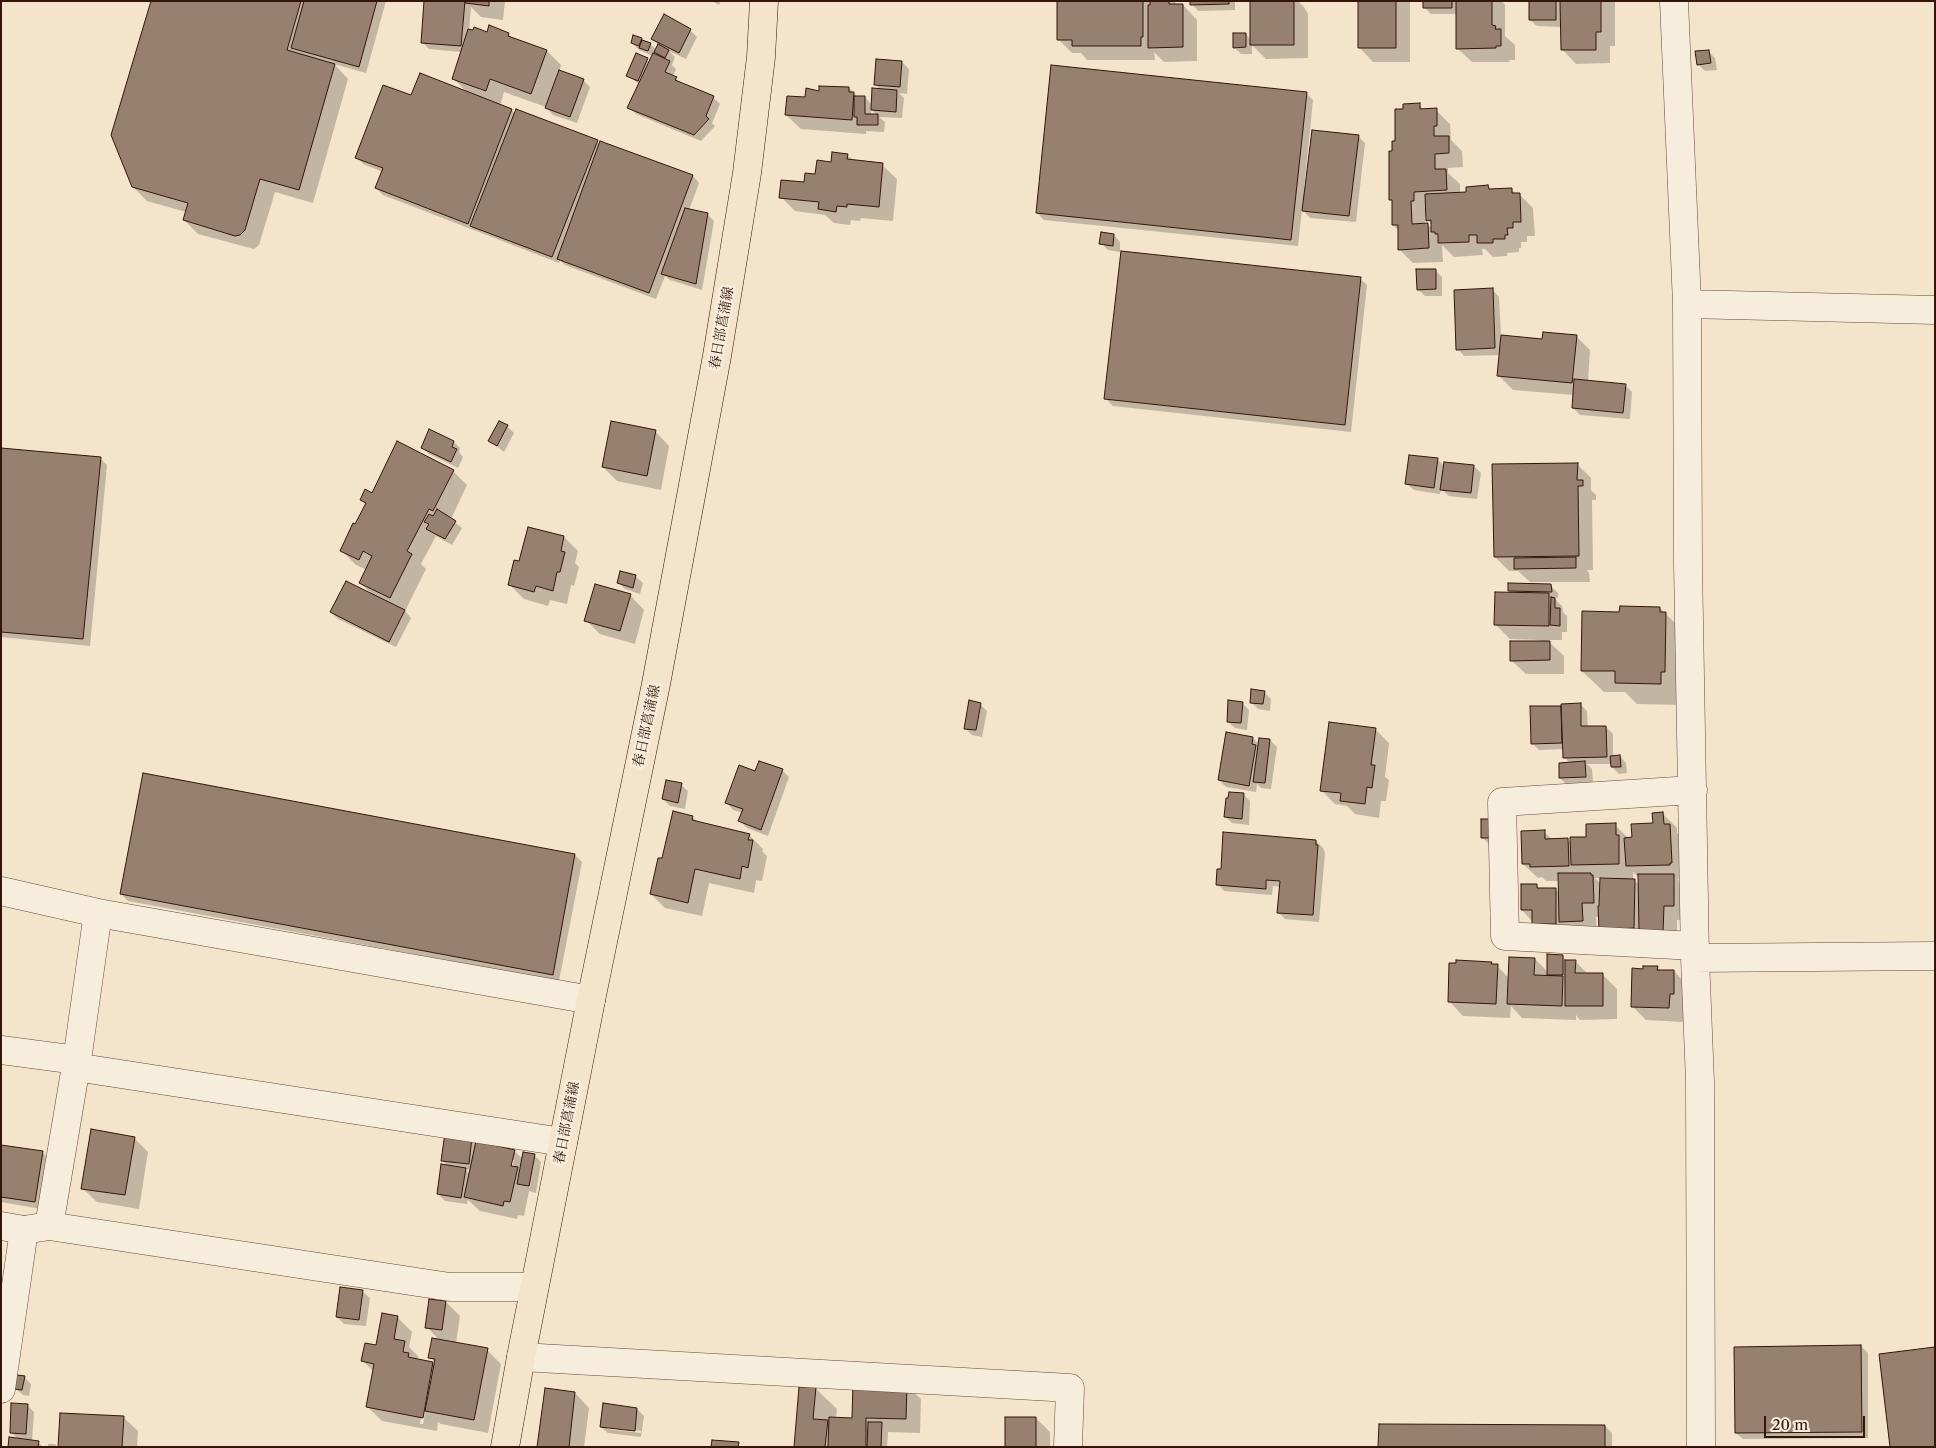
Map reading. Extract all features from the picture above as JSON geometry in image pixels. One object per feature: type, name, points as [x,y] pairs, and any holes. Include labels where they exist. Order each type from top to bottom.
[{"type":"main road","name":"春日部菖蒲線","points":[[505,1447],[534,1287],[656,684],[717,356],[747,173],[761,57],[764,1]]},
{"type":"street","points":[[1674,1],[1687,304],[1688,564],[1695,952],[1700,1082],[1701,1447]]},
{"type":"street","points":[[1687,304],[1935,310]]},
{"type":"street","points":[[1693,790],[1502,802],[1505,936],[1695,952],[1935,956]]},
{"type":"street","points":[[1,891],[98,913],[591,1000]]},
{"type":"street","points":[[1,1389],[25,1228],[76,1063],[98,913]]},
{"type":"street","points":[[1,1050],[563,1142]]},
{"type":"street","points":[[25,1228],[450,1287],[534,1287]]},
{"type":"street","points":[[521,1357],[1070,1388],[1068,1447]]},
{"type":"building","points":[[151,1],[301,1],[287,50],[335,64],[299,190],[260,179],[245,230],[240,235],[235,236],[183,220],[188,203],[132,187],[111,135]]},
{"type":"building","points":[[304,1],[377,1],[359,67],[291,48]]},
{"type":"building","points":[[424,1],[465,1],[461,46],[421,43]]},
{"type":"building","points":[[465,1],[489,1],[489,6],[465,3]]},
{"type":"building","points":[[1057,1],[1143,1],[1143,37],[1141,37],[1141,46],[1072,46],[1072,40],[1057,40]]},
{"type":"building","points":[[1150,1],[1169,1],[1169,4],[1183,4],[1183,47],[1148,48],[1148,5],[1150,5]]},
{"type":"building","points":[[1190,1],[1229,1],[1229,4],[1190,5]]},
{"type":"building","points":[[1250,1],[1294,1],[1294,45],[1250,45]]},
{"type":"building","points":[[1358,1],[1396,1],[1396,48],[1358,48]]},
{"type":"building","points":[[1423,1],[1452,1],[1452,8],[1423,8]]},
{"type":"building","points":[[1456,1],[1492,1],[1492,25],[1496,26],[1495,29],[1501,29],[1501,46],[1496,46],[1496,48],[1456,49]]},
{"type":"building","points":[[1529,1],[1556,1],[1556,20],[1529,20]]},
{"type":"building","points":[[1560,1],[1601,1],[1601,32],[1596,32],[1596,50],[1561,50]]},
{"type":"building","points":[[664,14],[691,29],[679,53],[651,39]]},
{"type":"building","points":[[489,25],[509,33],[508,36],[547,50],[531,94],[490,79],[486,91],[452,79],[468,29],[473,30],[474,27],[487,32]]},
{"type":"building","points":[[1233,33],[1246,33],[1246,47],[1233,48]]},
{"type":"building","points":[[633,35],[642,38],[639,46],[631,43]]},
{"type":"building","points":[[642,40],[651,43],[648,51],[639,48]]},
{"type":"building","points":[[658,44],[669,50],[665,58],[654,52]]},
{"type":"building","points":[[1709,50],[1711,63],[1697,65],[1695,51]]},
{"type":"building","points":[[636,53],[648,58],[638,81],[626,76]]},
{"type":"building","points":[[653,53],[670,61],[665,72],[677,77],[675,80],[714,96],[706,116],[709,119],[694,135],[627,108]]},
{"type":"building","points":[[876,59],[902,61],[900,87],[874,85]]},
{"type":"building","points":[[1051,65],[1307,92],[1291,240],[1036,213]]},
{"type":"building","points":[[559,70],[584,79],[570,117],[545,108]]},
{"type":"building","points":[[420,73],[512,109],[468,224],[375,188],[383,168],[355,158],[383,85],[411,95]]},
{"type":"building","points":[[819,86],[849,87],[849,92],[854,92],[852,120],[785,115],[787,96],[805,97],[806,88],[819,91]]},
{"type":"building","points":[[872,88],[897,90],[896,112],[871,110]]},
{"type":"building","points":[[854,96],[865,96],[865,114],[878,114],[878,125],[857,125],[857,117],[854,117]]},
{"type":"building","points":[[1420,103],[1420,109],[1437,108],[1437,126],[1434,126],[1434,136],[1449,136],[1449,153],[1435,154],[1435,169],[1446,169],[1447,190],[1414,192],[1414,201],[1411,201],[1412,224],[1428,223],[1429,248],[1398,250],[1398,225],[1392,225],[1392,200],[1389,200],[1389,151],[1392,151],[1392,141],[1395,141],[1395,109],[1403,109],[1403,104]]},
{"type":"building","points":[[516,109],[598,140],[552,257],[470,226]]},
{"type":"building","points":[[1312,130],[1359,135],[1349,216],[1302,211]]},
{"type":"building","points":[[600,141],[693,175],[649,293],[557,259]]},
{"type":"building","points":[[832,152],[848,154],[847,159],[883,163],[879,207],[847,204],[847,207],[837,206],[836,212],[818,209],[819,202],[779,198],[781,180],[804,182],[805,173],[815,174],[817,160],[831,162]]},
{"type":"building","points":[[1488,185],[1489,189],[1512,188],[1512,193],[1520,193],[1521,222],[1513,222],[1513,228],[1507,228],[1508,235],[1505,235],[1505,239],[1493,239],[1493,243],[1477,243],[1477,235],[1469,235],[1469,242],[1438,243],[1438,234],[1431,232],[1431,220],[1426,221],[1425,194],[1466,192],[1466,187]]},
{"type":"building","points":[[685,208],[708,213],[696,284],[661,274]]},
{"type":"building","points":[[1101,232],[1114,234],[1113,246],[1099,244]]},
{"type":"building","points":[[1121,251],[1361,277],[1345,425],[1104,399]]},
{"type":"building","points":[[1416,269],[1436,269],[1436,289],[1417,290]]},
{"type":"building","points":[[1493,288],[1495,348],[1456,350],[1454,290]]},
{"type":"building","points":[[1543,332],[1577,335],[1572,383],[1497,376],[1501,335],[1542,339]]},
{"type":"building","points":[[1574,379],[1626,384],[1623,413],[1572,408]]},
{"type":"building","points":[[499,421],[508,425],[497,446],[488,441]]},
{"type":"building","points":[[611,421],[656,430],[647,476],[602,467]]},
{"type":"building","points":[[429,429],[454,441],[452,447],[457,449],[451,462],[421,448]]},
{"type":"building","points":[[397,441],[454,470],[433,511],[429,509],[407,551],[412,554],[390,598],[359,583],[372,556],[363,551],[359,560],[340,551],[353,523],[355,524],[366,503],[360,500],[365,489],[372,493]]},
{"type":"building","points":[[1,448],[101,457],[83,639],[1,632]]},
{"type":"building","points":[[1409,455],[1438,458],[1434,488],[1405,484]]},
{"type":"building","points":[[1444,462],[1474,465],[1471,493],[1440,490]]},
{"type":"building","points":[[1578,463],[1577,480],[1583,480],[1583,486],[1578,486],[1579,556],[1494,557],[1492,464]]},
{"type":"building","points":[[437,509],[456,521],[445,539],[426,529],[429,524],[424,522],[429,514],[433,516]]},
{"type":"building","points":[[528,527],[564,536],[561,551],[565,552],[560,572],[557,572],[553,591],[536,586],[534,592],[508,585],[514,560],[519,561]]},
{"type":"building","points":[[1576,557],[1576,568],[1514,569],[1514,558]]},
{"type":"building","points":[[620,571],[636,575],[633,588],[617,583]]},
{"type":"building","points":[[346,581],[405,610],[389,642],[330,612]]},
{"type":"building","points":[[1508,583],[1551,584],[1552,592],[1508,591]]},
{"type":"building","points":[[595,584],[631,594],[620,631],[584,621]]},
{"type":"building","points":[[1495,592],[1549,593],[1549,626],[1494,625]]},
{"type":"building","points":[[1551,597],[1555,598],[1555,608],[1560,608],[1560,626],[1550,625]]},
{"type":"building","points":[[1620,606],[1660,607],[1660,612],[1666,612],[1665,672],[1661,672],[1661,684],[1615,683],[1615,671],[1581,671],[1582,611],[1619,612]]},
{"type":"building","points":[[1510,641],[1550,641],[1550,660],[1510,661]]},
{"type":"building","points":[[1251,689],[1265,691],[1263,704],[1250,703]]},
{"type":"building","points":[[969,700],[981,703],[976,730],[964,729]]},
{"type":"building","points":[[1228,700],[1243,702],[1241,723],[1227,722]]},
{"type":"building","points":[[1581,703],[1581,726],[1606,726],[1607,757],[1563,758],[1561,704]]},
{"type":"building","points":[[1530,706],[1561,706],[1562,743],[1531,744]]},
{"type":"building","points":[[1329,722],[1376,728],[1371,765],[1375,765],[1372,788],[1367,787],[1365,804],[1340,801],[1341,793],[1320,791]]},
{"type":"building","points":[[1226,732],[1253,737],[1252,744],[1256,745],[1249,786],[1218,780]]},
{"type":"building","points":[[1259,738],[1270,739],[1265,783],[1253,782]]},
{"type":"building","points":[[1620,755],[1621,767],[1611,767],[1610,756]]},
{"type":"building","points":[[759,761],[783,769],[761,830],[738,821],[743,809],[725,803],[739,765],[755,771]]},
{"type":"building","points":[[1585,761],[1586,777],[1559,778],[1559,763]]},
{"type":"building","points":[[143,773],[575,854],[553,975],[120,894]]},
{"type":"building","points":[[666,780],[682,783],[678,803],[662,799]]},
{"type":"building","points":[[1229,792],[1244,793],[1242,819],[1224,817],[1226,798],[1228,798]]},
{"type":"building","points":[[673,811],[693,816],[692,820],[750,834],[748,840],[753,840],[748,868],[742,866],[740,879],[695,869],[688,903],[650,894],[658,858],[662,858]]},
{"type":"building","points":[[1663,812],[1664,824],[1670,824],[1672,863],[1670,865],[1626,866],[1624,838],[1632,837],[1631,824],[1653,823],[1652,813]]},
{"type":"building","points":[[1481,819],[1491,819],[1491,838],[1481,838]]},
{"type":"building","points":[[1616,823],[1616,835],[1619,835],[1619,864],[1571,865],[1570,837],[1586,837],[1586,824]]},
{"type":"building","points":[[1545,830],[1545,839],[1568,838],[1569,866],[1530,867],[1530,864],[1522,864],[1521,831]]},
{"type":"building","points":[[1223,832],[1316,840],[1316,845],[1318,845],[1313,915],[1277,913],[1280,881],[1266,880],[1266,889],[1216,885],[1217,869],[1221,869]]},
{"type":"building","points":[[1558,873],[1591,873],[1593,875],[1594,903],[1582,903],[1583,921],[1559,922]]},
{"type":"building","points":[[1638,874],[1674,874],[1674,906],[1664,906],[1663,932],[1639,931]]},
{"type":"building","points":[[1600,878],[1635,879],[1634,928],[1599,930]]},
{"type":"building","points":[[1521,884],[1537,884],[1537,888],[1556,888],[1556,924],[1532,924],[1532,910],[1521,910]]},
{"type":"building","points":[[1547,954],[1563,955],[1563,975],[1547,975]]},
{"type":"building","points":[[1509,957],[1535,958],[1534,975],[1563,976],[1562,1006],[1507,1004]]},
{"type":"building","points":[[1456,960],[1498,964],[1496,1004],[1448,1002],[1449,963],[1456,963]]},
{"type":"building","points":[[1565,960],[1576,960],[1575,973],[1603,973],[1603,1006],[1565,1006]]},
{"type":"building","points":[[1643,966],[1658,966],[1657,970],[1674,970],[1674,994],[1670,994],[1669,1008],[1631,1007],[1632,968],[1643,969]]},
{"type":"building","points":[[91,1129],[135,1137],[125,1195],[81,1189]]},
{"type":"building","points":[[445,1133],[472,1137],[469,1164],[441,1161]]},
{"type":"building","points":[[476,1141],[515,1150],[511,1166],[518,1167],[510,1202],[504,1201],[503,1206],[464,1197]]},
{"type":"building","points":[[1,1145],[43,1151],[35,1202],[1,1197]]},
{"type":"building","points":[[523,1152],[535,1154],[529,1186],[517,1184]]},
{"type":"building","points":[[441,1164],[466,1168],[461,1198],[437,1194]]},
{"type":"building","points":[[340,1287],[363,1290],[359,1320],[336,1317]]},
{"type":"building","points":[[429,1299],[446,1301],[442,1330],[425,1328]]},
{"type":"building","points":[[382,1313],[398,1316],[394,1339],[405,1341],[403,1352],[409,1353],[408,1357],[433,1362],[423,1418],[366,1407],[374,1364],[361,1361],[365,1343],[376,1345]]},
{"type":"building","points":[[432,1338],[488,1348],[474,1420],[425,1411],[435,1359],[428,1358]]},
{"type":"building","points":[[1861,1345],[1862,1432],[1735,1433],[1734,1347]]},
{"type":"building","points":[[1935,1347],[1935,1447],[1890,1447],[1879,1354]]},
{"type":"building","points":[[17,1375],[25,1376],[22,1390],[14,1389]]},
{"type":"building","points":[[853,1383],[907,1384],[906,1419],[866,1418],[866,1447],[828,1447],[829,1417],[852,1418]]},
{"type":"building","points":[[799,1387],[816,1387],[813,1419],[828,1420],[825,1447],[794,1447]]},
{"type":"building","points":[[545,1388],[575,1392],[569,1447],[537,1447]]},
{"type":"building","points":[[11,1403],[28,1404],[26,1434],[10,1433]]},
{"type":"building","points":[[603,1403],[637,1408],[635,1431],[600,1427]]},
{"type":"building","points":[[60,1413],[124,1416],[122,1447],[58,1447]]},
{"type":"building","points":[[1005,1417],[1036,1417],[1036,1447],[1005,1447]]},
{"type":"building","points":[[868,1422],[882,1422],[881,1447],[867,1447]]},
{"type":"building","points":[[1379,1424],[1605,1425],[1605,1447],[1378,1447]]},
{"type":"building","points":[[9,1437],[39,1441],[38,1447],[8,1447]]},
{"type":"building","points":[[712,1440],[739,1442],[738,1447],[711,1447]]}]
